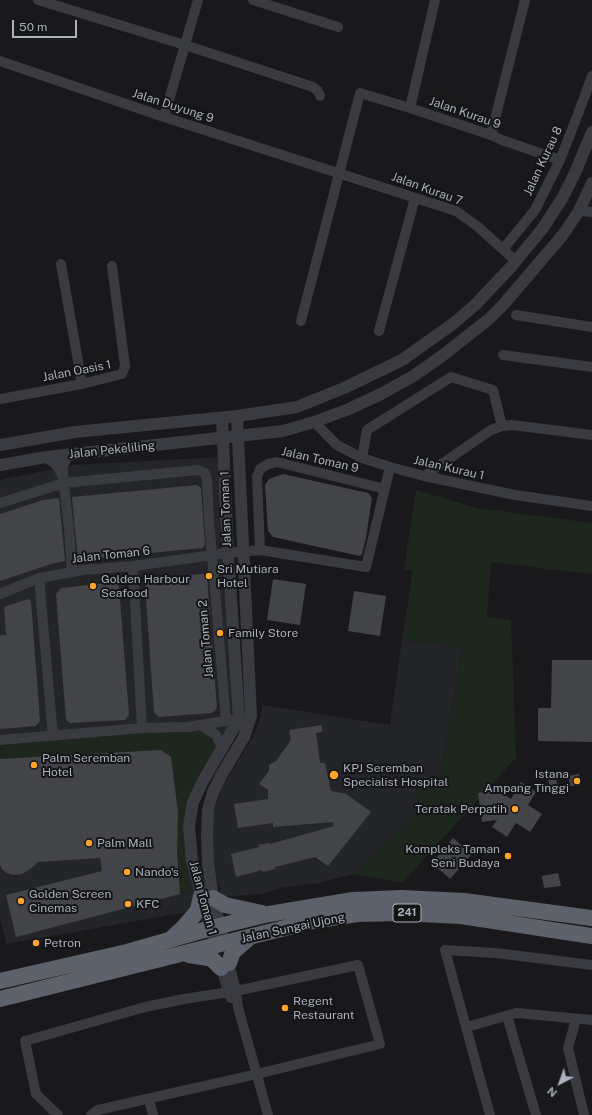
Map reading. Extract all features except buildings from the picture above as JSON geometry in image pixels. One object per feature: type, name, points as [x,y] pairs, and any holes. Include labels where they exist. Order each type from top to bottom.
[{"type":"highway","points":[[170,939],[192,919],[207,897],[225,905],[269,914]]},
{"type":"highway","name":"Jalan Sungai Ujong","points":[[0,981],[127,952],[170,939],[269,914],[352,900],[402,898],[464,901],[592,918]]},
{"type":"highway","name":"Jalan Sungai Ujong","points":[[0,999],[313,922],[357,914],[400,912],[461,916],[592,936]]},
{"type":"highway","points":[[183,954],[208,958],[225,966],[237,948],[251,937]]},
{"type":"street","points":[[38,0],[185,45],[313,87],[318,91],[320,96]]},
{"type":"street","points":[[164,117],[198,0]]},
{"type":"street","points":[[253,0],[338,27]]},
{"type":"street","points":[[410,108],[434,0]]},
{"type":"street","points":[[492,135],[525,0]]},
{"type":"street","name":"Jalan Duyung 9","points":[[0,61],[338,174]]},
{"type":"street","name":"Jalan Kurau 8","points":[[504,248],[535,210],[560,160],[592,76]]},
{"type":"street","name":"Jalan Kurau 9","points":[[338,174],[360,93],[492,135],[502,140],[560,160]]},
{"type":"street","name":"Jalan Pekeliling","points":[[2,443],[75,432],[222,418],[297,407],[344,388],[402,360],[432,340],[474,305],[516,261],[543,228],[563,197],[592,132]]},
{"type":"street","points":[[301,321],[338,174]]},
{"type":"street","name":"Jalan Kurau 7","points":[[338,174],[456,211],[478,226],[504,248],[516,261]]},
{"type":"street","name":"Jalan Pekeliling","points":[[0,465],[46,457],[283,431],[314,422],[383,393],[414,375],[465,338],[489,319],[503,305],[550,252],[579,211],[592,183]]},
{"type":"street","points":[[379,331],[415,198]]},
{"type":"street","points":[[579,211],[592,212]]},
{"type":"street","points":[[61,264],[82,384]]},
{"type":"street","name":"Jalan Oasis 1","points":[[0,399],[82,384],[122,374],[125,366],[112,266]]},
{"type":"street","points":[[516,315],[592,327]]},
{"type":"street","points":[[503,355],[592,367]]},
{"type":"street","points":[[362,458],[367,430],[451,377],[493,390],[502,426]]},
{"type":"street","name":"Jalan Toman 1","points":[[207,897],[208,863],[206,835],[208,810],[213,792],[244,737],[251,716],[237,416]]},
{"type":"street","name":"Jalan Toman 1","points":[[220,945],[207,897],[192,861],[189,826],[193,802],[203,781],[239,719],[228,553],[222,418]]},
{"type":"street","name":"Jalan Kurau 1","points":[[314,422],[337,445],[362,458],[390,467],[424,476],[515,495],[592,506]]},
{"type":"street","points":[[424,476],[491,430],[502,426],[512,425],[592,435]]},
{"type":"street","points":[[69,455],[63,465],[63,480],[72,572]]},
{"type":"street","points":[[46,457],[58,467],[63,480]]},
{"type":"street","name":"Jalan Toman 9","points":[[260,550],[257,477],[260,469],[268,464],[278,462],[385,489]]},
{"type":"street","points":[[385,489],[390,467]]},
{"type":"street","name":"Jalan Toman 2","points":[[63,480],[198,470],[205,473],[207,479],[226,721]]},
{"type":"street","points":[[0,503],[63,480]]},
{"type":"street","name":"Jalan Toman 6","points":[[0,594],[39,578],[72,572],[260,550],[366,567],[385,489]]},
{"type":"street","points":[[133,566],[142,728]]},
{"type":"street","points":[[39,578],[53,736]]},
{"type":"street","points":[[222,664],[235,662]]},
{"type":"street","points":[[0,740],[142,728],[187,727],[251,716]]},
{"type":"street","points":[[201,725],[216,735],[222,748]]},
{"type":"street","points":[[220,945],[232,992],[238,1007],[268,1115]]},
{"type":"street","points":[[490,1115],[467,1027],[444,950],[496,953],[592,965]]},
{"type":"street","points":[[58,1115],[36,1094],[25,1041],[184,998],[232,992],[358,965],[380,1044],[98,1110],[91,1115]]},
{"type":"street","points":[[467,1027],[516,1013],[592,1020]]},
{"type":"street","points":[[507,1016],[536,1115]]},
{"type":"street","points":[[576,1019],[568,1048],[584,1115]]},
{"type":"street","points":[[149,1099],[153,1115]]},
{"type":"shaded area","points":[[221,457],[236,697],[232,726],[184,815],[199,910],[6,944],[0,918],[0,480],[73,465]]},
{"type":"shaded area","points":[[416,490],[477,508],[592,523],[592,574],[491,562],[487,616],[511,620],[516,758],[402,883],[354,874],[419,812],[416,788],[435,784],[442,766],[462,648],[402,639],[413,571],[404,569]]},
{"type":"shaded area","name":"KPJ Seremban Specialist Hospital","points":[[402,639],[462,648],[442,766],[435,784],[416,788],[419,812],[354,874],[318,883],[281,888],[261,894],[222,897],[213,866],[211,839],[214,812],[222,787],[255,733],[260,719],[262,705],[390,725]]},
{"type":"shaded area","points":[[200,732],[209,734],[217,744],[207,765],[187,828],[190,889],[180,894],[177,852],[178,812],[171,757],[162,750],[0,759],[0,741],[98,733]]},
{"type":"place","name":"Sri Mutiara Hotel","points":[[209,576]]},
{"type":"place","name":"Golden Harbour Seafood","points":[[93,586]]},
{"type":"place","name":"Family Store","points":[[220,633]]},
{"type":"place","name":"Palm Seremban Hotel","points":[[34,765]]},
{"type":"place","name":"KPJ Seremban Specialist Hospital","points":[[334,775]]},
{"type":"place","name":"Istana Ampang Tinggi","points":[[577,781]]},
{"type":"place","name":"Teratak Perpatih","points":[[515,809]]},
{"type":"place","name":"Palm Mall","points":[[89,843]]},
{"type":"place","name":"Kompleks Taman Seni Budaya","points":[[508,856]]},
{"type":"place","name":"Nando's","points":[[127,872]]},
{"type":"place","name":"Golden Screen Cinemas","points":[[21,901]]},
{"type":"place","name":"KFC","points":[[128,904]]},
{"type":"place","name":"Petron","points":[[36,943]]},
{"type":"place","name":"Regent Restaurant","points":[[285,1008]]}]
